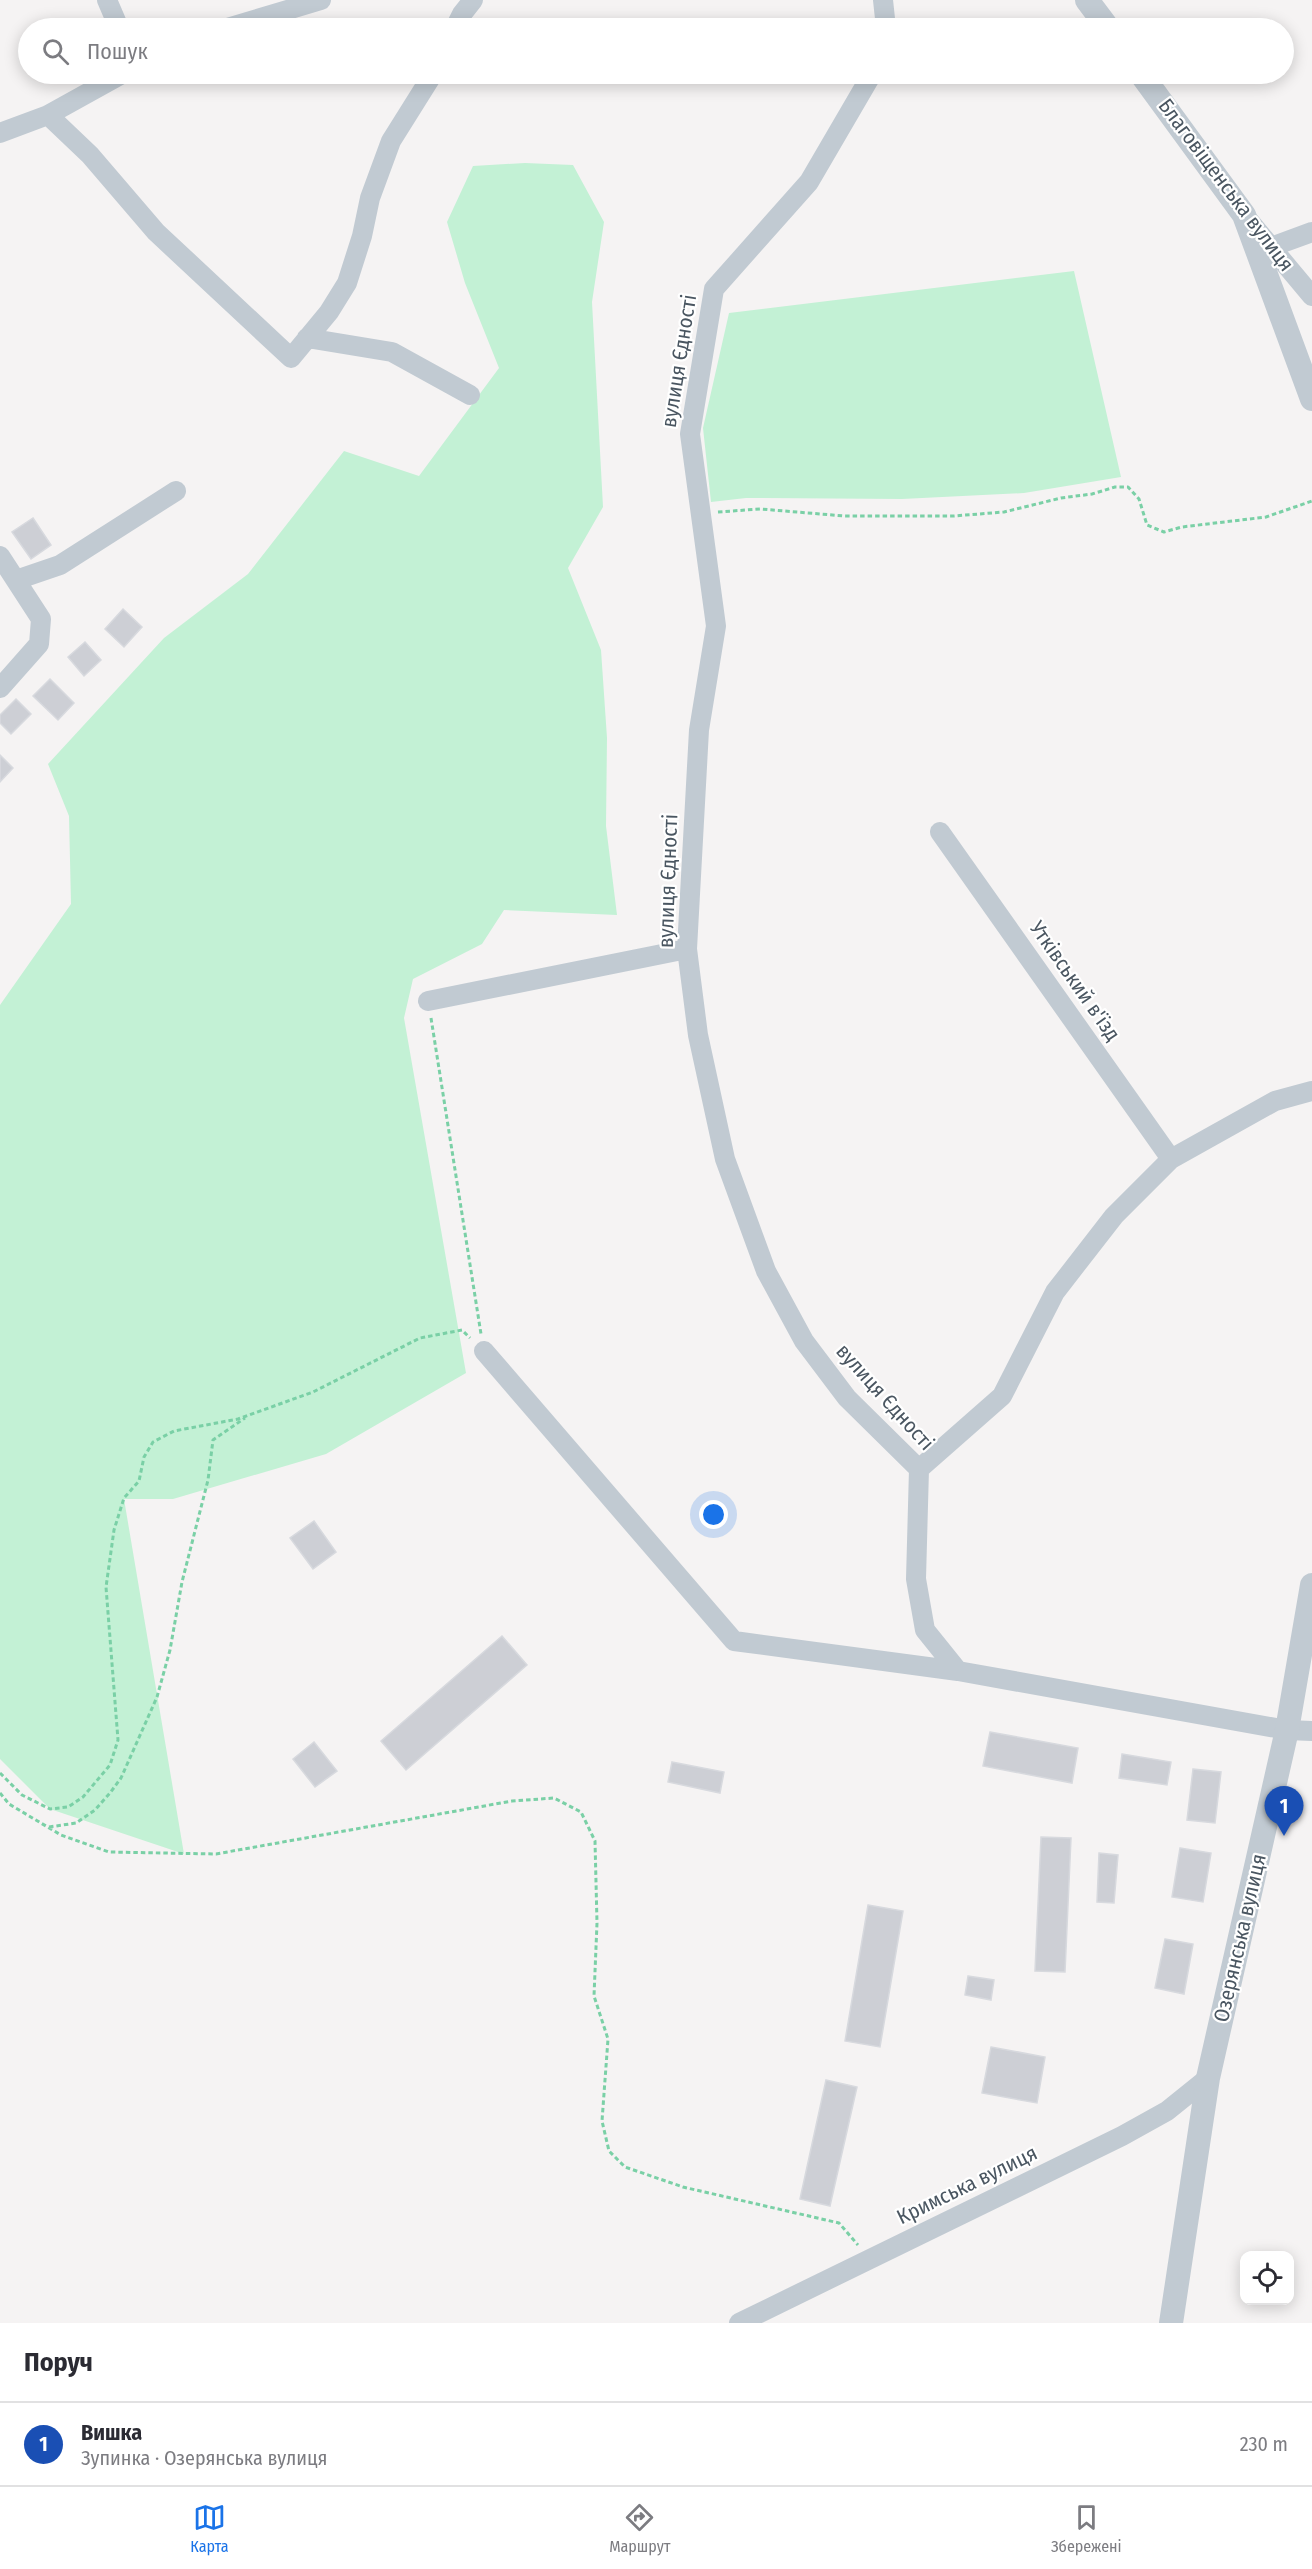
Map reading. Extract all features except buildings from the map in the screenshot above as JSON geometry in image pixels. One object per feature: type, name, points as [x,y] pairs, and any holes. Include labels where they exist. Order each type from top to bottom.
[{"type":"street","points":[[107,0],[115,18]]},
{"type":"street","points":[[261,18],[321,0]]},
{"type":"street","points":[[460,18],[473,0]]},
{"type":"street","points":[[884,0],[885,18]]},
{"type":"street","points":[[1088,0],[1101,18]]},
{"type":"street","points":[[0,133],[48,115],[105,84]]},
{"type":"street","points":[[48,115],[90,155],[156,232],[291,358],[329,312],[347,283],[362,236],[370,198],[391,141],[427,84]]},
{"type":"street","name":"вулиця Єдності","points":[[866,84],[810,182],[714,289],[690,434],[716,626],[699,730],[687,949],[698,1035],[725,1159],[766,1271],[804,1341],[840,1388],[919,1469],[916,1580],[925,1630],[957,1671]]},
{"type":"street","name":"Благовіщенська вулиця","points":[[1148,84],[1244,215],[1312,296]]},
{"type":"street","points":[[1244,215],[1312,399]]},
{"type":"street","points":[[1271,247],[1312,232]]},
{"type":"street","points":[[307,338],[392,352],[470,394]]},
{"type":"street","points":[[16,580],[60,565],[176,491]]},
{"type":"street","points":[[0,556],[41,619],[39,644],[0,688]]},
{"type":"street","name":"Утківський в'їзд","points":[[940,832],[1171,1159]]},
{"type":"street","points":[[428,1001],[687,949]]},
{"type":"street","points":[[919,1469],[1002,1396],[1054,1292],[1114,1216],[1171,1159],[1275,1101],[1312,1091]]},
{"type":"street","points":[[484,1351],[734,1641],[957,1671],[1287,1730],[1312,1731]]},
{"type":"street","name":"Озерянська вулиця","points":[[1171,2323],[1208,2078],[1287,1730],[1312,1585]]},
{"type":"street","name":"Кримська вулиця","points":[[739,2323],[1122,2136],[1167,2111],[1208,2078]]},
{"type":"path","points":[[701,513],[760,509],[846,516],[954,516],[1004,512],[1115,487],[1128,487],[1138,499],[1147,525],[1164,532],[1182,527],[1266,517],[1312,501]]},
{"type":"path","points":[[428,1001],[484,1351]]},
{"type":"path","points":[[0,1773],[22,1795],[50,1809],[68,1807],[83,1797],[110,1765],[118,1740],[106,1587],[114,1530],[124,1498],[139,1481],[144,1457],[153,1442],[174,1431],[249,1415],[313,1392],[420,1338],[462,1330],[484,1351]]},
{"type":"path","points":[[46,1827],[76,1823],[95,1810],[121,1778],[157,1697],[170,1650],[184,1572],[208,1480],[213,1440],[249,1415]]},
{"type":"path","points":[[0,1793],[9,1804],[46,1827],[61,1835],[109,1852],[216,1854],[512,1801],[554,1798],[581,1812],[595,1841],[597,1923],[594,1996],[608,2039],[602,2121],[609,2151],[625,2167],[683,2187],[839,2223],[855,2239],[866,2261]]},
{"type":"green space","points":[[525,163],[573,165],[604,222],[592,302],[603,507],[568,568],[601,650],[607,738],[606,826],[617,915],[504,910],[482,944],[413,979],[404,1018],[466,1373],[326,1454],[173,1499],[124,1499],[184,1854],[50,1809],[0,1759],[0,1005],[71,904],[69,816],[48,764],[164,638],[248,574],[344,451],[419,476],[499,368],[465,283],[447,222],[473,166]]},
{"type":"green space","points":[[1074,271],[1121,477],[1024,493],[902,499],[746,498],[711,502],[703,428],[729,313]]},
{"type":"place","name":"Вишка","points":[[1284,1836]]}]
